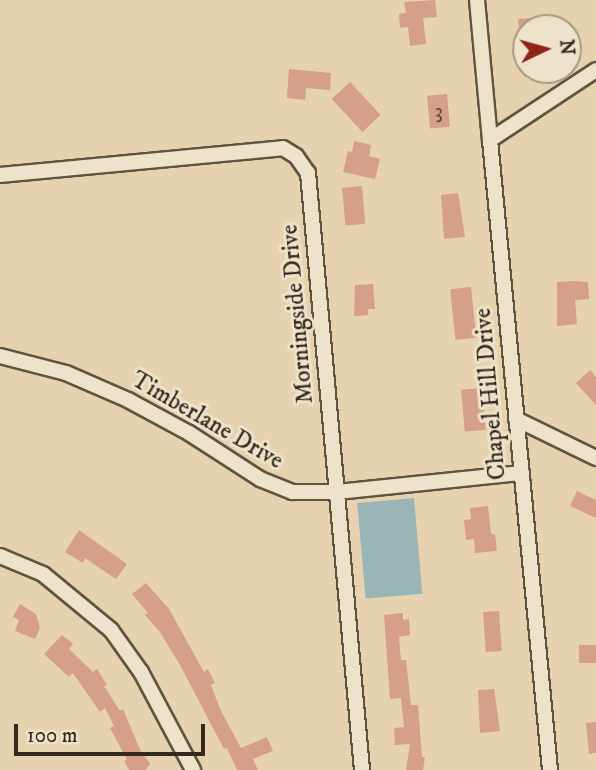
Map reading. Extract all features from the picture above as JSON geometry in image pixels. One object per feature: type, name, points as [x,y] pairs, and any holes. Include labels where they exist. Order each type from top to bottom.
[{"type":"street","name":"Chapel Hill Drive","points":[[477,0],[550,770]]},
{"type":"street","points":[[490,140],[596,70]]},
{"type":"street","name":"Morningside Drive","points":[[0,175],[283,148],[296,156],[308,173],[362,770]]},
{"type":"street","name":"Timberlane Drive","points":[[0,356],[66,373],[128,400],[189,433],[274,487],[311,494],[522,473]]},
{"type":"street","points":[[516,419],[596,458]]},
{"type":"street","points":[[0,556],[43,574],[111,630],[141,672],[193,770]]},
{"type":"water","points":[[414,498],[422,594],[366,599],[357,503]]},
{"type":"building","points":[[435,0],[437,17],[423,18],[426,44],[410,46],[408,27],[400,28],[399,14],[406,13],[404,2]]},
{"type":"building","points":[[289,69],[331,73],[330,90],[306,88],[305,100],[287,98]]},
{"type":"building","points":[[350,82],[381,115],[362,132],[332,99]]},
{"type":"building","points":[[447,94],[450,127],[430,129],[427,96]]},
{"type":"building","points":[[354,141],[371,145],[369,156],[380,159],[375,179],[343,172],[348,151],[352,152]]},
{"type":"building","points":[[362,186],[365,224],[345,226],[342,188]]},
{"type":"building","points":[[458,193],[465,237],[444,239],[441,195]]},
{"type":"building","points":[[557,282],[588,282],[589,299],[575,300],[577,324],[557,326]]},
{"type":"building","points":[[373,284],[375,309],[368,309],[368,315],[354,316],[355,285]]},
{"type":"building","points":[[471,287],[476,338],[455,340],[450,289]]},
{"type":"building","points":[[590,370],[596,377],[596,405],[576,383]]},
{"type":"building","points":[[482,388],[486,430],[465,432],[461,390]]},
{"type":"building","points":[[577,491],[596,500],[596,518],[570,506]]},
{"type":"building","points":[[488,506],[491,534],[495,534],[497,551],[475,553],[474,539],[466,540],[464,520],[471,519],[470,508]]},
{"type":"building","points":[[79,530],[127,564],[116,579],[85,558],[83,563],[65,552]]},
{"type":"building","points":[[146,583],[169,609],[204,672],[208,669],[215,683],[211,685],[220,709],[241,748],[267,737],[273,751],[253,759],[258,770],[237,770],[227,748],[224,749],[180,665],[160,632],[145,615],[148,613],[132,594]]},
{"type":"building","points":[[20,604],[36,614],[40,628],[35,639],[15,631],[19,620],[13,617]]},
{"type":"building","points":[[499,611],[502,651],[486,652],[483,612]]},
{"type":"building","points":[[403,613],[403,620],[409,619],[410,635],[399,637],[401,660],[406,660],[411,705],[418,705],[422,757],[425,757],[423,770],[406,770],[410,744],[395,745],[394,728],[404,727],[401,698],[390,699],[384,615]]},
{"type":"building","points":[[62,635],[73,644],[69,649],[93,672],[97,669],[120,711],[123,709],[141,752],[150,763],[146,770],[129,770],[124,761],[127,760],[110,728],[114,726],[105,708],[100,712],[73,673],[69,677],[44,654]]},
{"type":"building","points":[[579,645],[596,645],[596,663],[579,663]]},
{"type":"building","points":[[494,689],[500,731],[480,733],[478,690]]},
{"type":"building","points":[[596,722],[596,753],[589,754],[586,723]]}]
